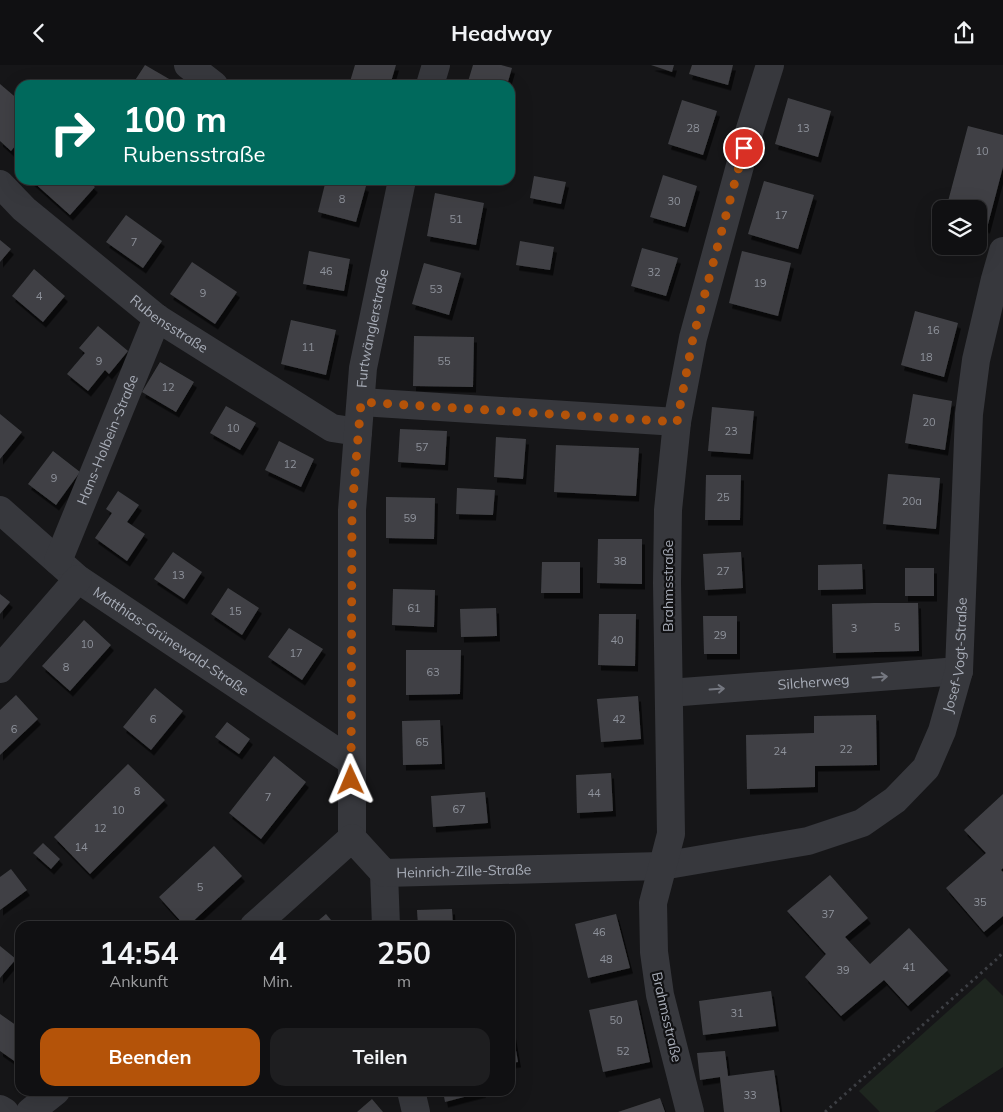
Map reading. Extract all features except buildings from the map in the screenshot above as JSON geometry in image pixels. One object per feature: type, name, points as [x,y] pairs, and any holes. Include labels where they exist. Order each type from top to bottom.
[{"type":"street","points":[[188,65],[208,80]]},
{"type":"street","points":[[432,80],[436,65]]},
{"type":"street","name":"Brahmsstraße","points":[[690,1112],[660,995],[654,952],[653,903],[672,834],[667,583],[668,510],[677,422],[693,338],[750,129],[770,65]]},
{"type":"street","name":"Rubensstraße","points":[[0,184],[24,209],[156,317],[332,428],[358,432]]},
{"type":"street","name":"Furtwänglerstraße","points":[[352,838],[352,510],[363,368],[398,185]]},
{"type":"street","name":"Josef-Vogt-Straße","points":[[662,866],[808,841],[862,823],[895,800],[926,768],[942,731],[959,671],[969,414],[976,359],[1003,251]]},
{"type":"street","name":"Hans-Holbein-Straße","points":[[0,669],[68,570],[156,317]]},
{"type":"street","points":[[361,402],[677,422]]},
{"type":"street","name":"Matthias-Grünewald-Straße","points":[[0,510],[68,570],[351,761]]},
{"type":"street","name":"Silcherweg","points":[[669,693],[959,671]]},
{"type":"street","points":[[260,921],[352,838]]},
{"type":"street","name":"Heinrich-Zille-Straße","points":[[352,838],[384,873],[662,866]]},
{"type":"street","points":[[384,873],[386,921]]},
{"type":"street","points":[[30,1112],[50,1096]]},
{"type":"street","points":[[412,1096],[416,1112]]},
{"type":"street","points":[[0,1109],[5,1112]]},
{"type":"path","points":[[825,1112],[1003,952]]},
{"type":"shaded area","points":[[985,978],[1003,996],[1003,1067],[934,1112],[880,1112],[859,1091]]},
{"type":"route","points":[[351,780],[352,510],[361,402],[677,422],[693,338],[744,148]]}]
